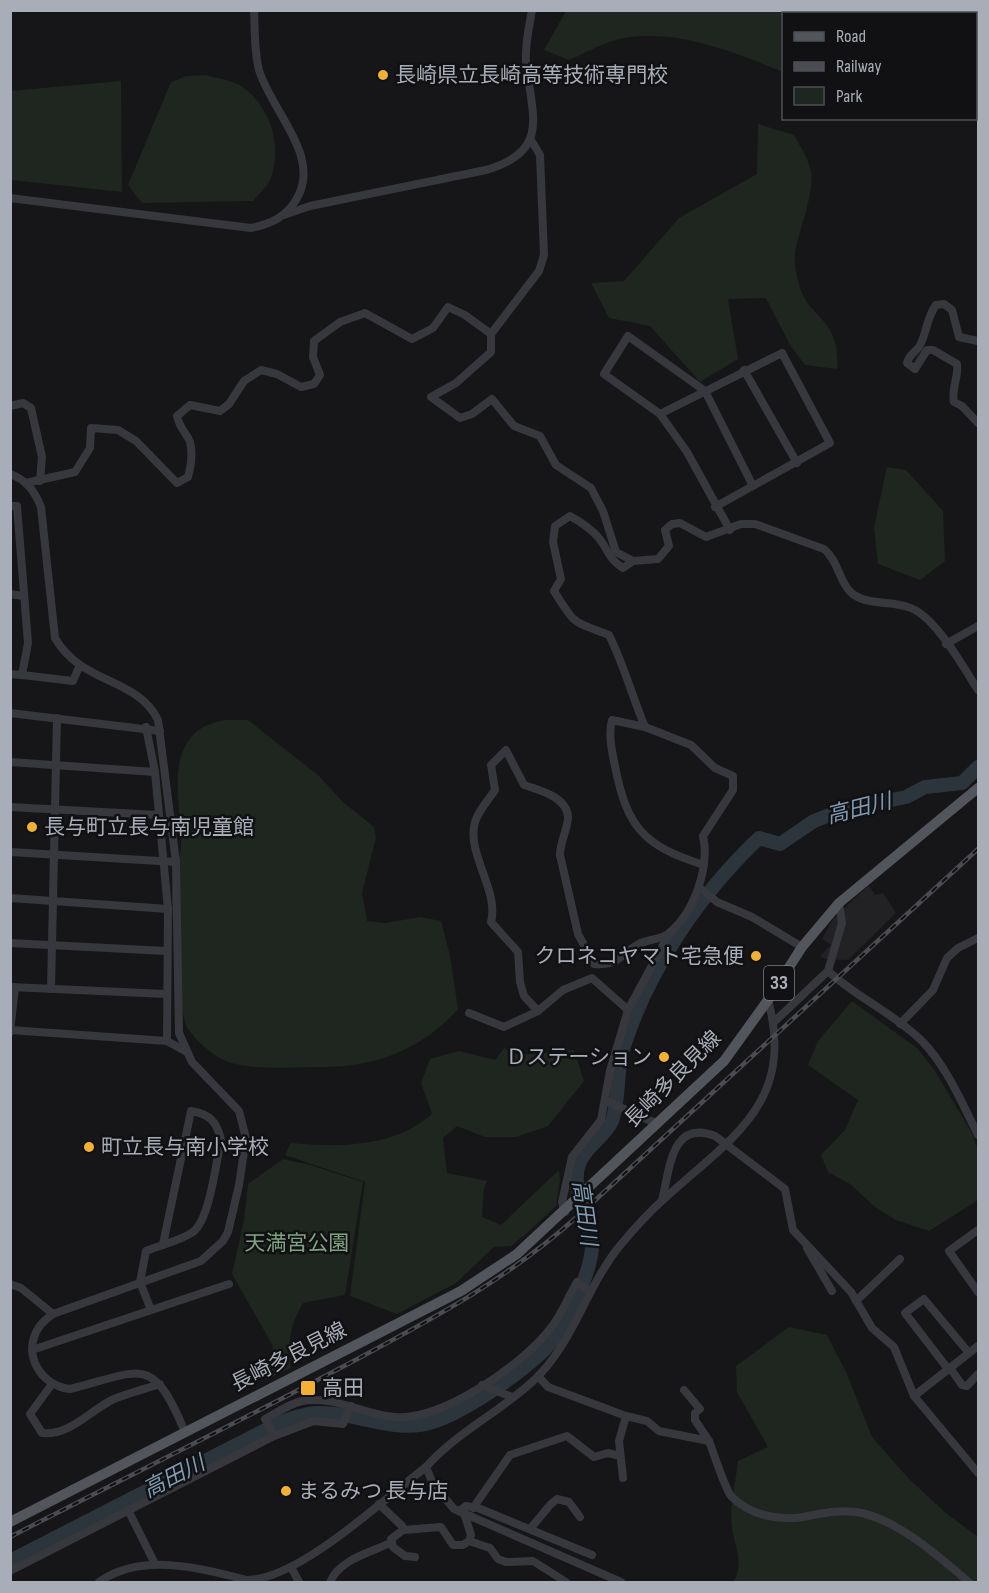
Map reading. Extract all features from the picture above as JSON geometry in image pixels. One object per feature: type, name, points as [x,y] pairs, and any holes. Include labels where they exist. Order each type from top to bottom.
[{"type":"main road","name":"長崎多良見線","points":[[10,1522],[461,1291],[518,1254],[569,1209],[724,1061],[768,1000],[802,947],[839,903],[978,788]]},
{"type":"street","points":[[254,10],[260,72],[303,161],[306,180],[294,204],[284,215]]},
{"type":"street","points":[[532,10],[526,58],[533,115],[531,140],[540,155],[544,255],[539,271],[491,334],[491,352],[456,383],[431,397],[460,418],[472,414],[492,399],[514,426],[540,436],[556,465],[591,488],[603,511],[616,552],[633,561]]},
{"type":"street","points":[[10,198],[251,228],[269,224],[284,215],[310,206],[502,165],[513,161],[531,140]]},
{"type":"street","points":[[978,341],[959,337],[952,310],[944,304],[936,305],[928,315],[919,346],[909,357],[907,363],[915,369],[927,350],[933,350],[957,364],[958,371],[952,392],[954,402],[962,406],[978,423]]},
{"type":"street","points":[[26,483],[75,472],[90,448],[91,428],[118,430],[136,441],[177,483],[188,477],[191,464],[190,441],[180,429],[177,416],[190,405],[220,411],[229,404],[244,381],[261,370],[277,374],[301,387],[314,384],[320,375],[313,357],[314,340],[340,322],[365,313],[412,339],[433,328],[448,307],[465,315],[491,334]]},
{"type":"street","points":[[730,530],[687,452],[660,414],[604,374],[628,336],[705,391],[753,486]]},
{"type":"street","points":[[660,414],[782,353],[830,443],[716,507]]},
{"type":"street","points":[[744,370],[796,463]]},
{"type":"street","points":[[10,406],[23,403],[31,408],[42,457],[40,481]]},
{"type":"street","points":[[10,474],[26,483],[35,493],[41,507],[55,638],[62,651],[79,667],[144,701],[154,712],[160,731],[176,862],[178,1014],[179,1033],[185,1051]]},
{"type":"street","points":[[10,506],[17,506],[22,596],[28,643],[22,675]]},
{"type":"street","points":[[645,727],[628,686],[625,668],[609,635],[587,629],[573,621],[554,591],[561,579],[553,542],[555,526],[570,516],[583,523],[599,539],[612,562],[623,568],[633,561],[658,559],[669,546],[665,530],[672,524],[680,523],[706,537],[741,524],[755,524],[824,549],[831,555],[849,589],[855,595],[872,602],[907,606],[920,612],[978,690]]},
{"type":"street","points":[[10,594],[22,596]]},
{"type":"street","points":[[946,644],[978,627]]},
{"type":"street","points":[[10,674],[73,681],[79,667]]},
{"type":"street","points":[[10,713],[160,731]]},
{"type":"street","points":[[51,989],[55,901],[57,718]]},
{"type":"street","points":[[569,1209],[562,1202],[572,1157],[601,1120],[610,1071],[628,1010],[669,934],[701,890],[706,849],[703,836],[733,790],[733,776],[715,768],[691,745],[645,727],[612,720],[610,726],[620,794],[639,830],[669,854],[704,865]]},
{"type":"street","points":[[146,728],[155,771],[168,909],[166,1041]]},
{"type":"street","points":[[538,1011],[524,996],[520,982],[518,952],[490,922],[494,910],[474,848],[475,819],[495,790],[491,765],[506,750],[524,785],[549,793],[564,805],[568,817],[560,842],[560,855],[578,934],[594,964],[620,961],[638,944],[669,934]]},
{"type":"street","points":[[10,762],[155,771]]},
{"type":"street","points":[[10,807],[158,815]]},
{"type":"street","points":[[10,852],[176,862]]},
{"type":"street","points":[[701,890],[802,947]]},
{"type":"street","points":[[10,898],[168,909]]},
{"type":"street","points":[[774,1022],[828,971],[842,923],[839,903]]},
{"type":"street","points":[[900,1024],[933,990],[948,958],[958,948],[978,938]]},
{"type":"street","points":[[10,943],[166,951]]},
{"type":"street","points":[[828,971],[842,984],[900,1024],[932,1052],[978,1135]]},
{"type":"street","points":[[469,1013],[504,1028],[538,1011],[563,990],[592,978],[628,1010]]},
{"type":"street","points":[[166,994],[13,987],[11,1030],[166,1041],[185,1051],[239,1111],[246,1138],[239,1185],[228,1232],[209,1255],[53,1314],[39,1327],[32,1350],[35,1367],[52,1384],[70,1389],[127,1372],[144,1374],[160,1384],[170,1396],[185,1432]]},
{"type":"street","points":[[99,1582],[126,1568],[155,1564],[247,1580],[262,1580],[281,1574],[312,1556],[426,1467],[441,1450],[538,1376],[561,1348],[589,1289],[618,1249],[662,1200],[726,1145],[753,1116],[768,1085],[777,1035],[768,1000]]},
{"type":"street","points":[[606,1101],[658,1124]]},
{"type":"street","points":[[151,1310],[140,1282],[146,1251],[192,1233],[202,1222],[221,1140],[218,1128],[204,1113],[191,1111],[163,1244]]},
{"type":"street","points":[[662,1200],[674,1153],[683,1137],[702,1131],[715,1136],[785,1190],[793,1230],[856,1301],[872,1328],[894,1347],[914,1396],[978,1473]]},
{"type":"street","points":[[978,1230],[949,1251],[978,1292]]},
{"type":"street","points":[[809,1246],[806,1250],[832,1291]]},
{"type":"street","points":[[856,1301],[900,1259]]},
{"type":"street","points":[[274,1436],[265,1419],[300,1401],[318,1400],[351,1406],[376,1415],[398,1418],[421,1416],[448,1405],[519,1360],[551,1328],[577,1282],[589,1289]]},
{"type":"street","points":[[10,1284],[21,1288],[53,1314]]},
{"type":"street","points":[[32,1350],[230,1284]]},
{"type":"street","points":[[969,1353],[924,1299],[904,1313],[962,1385],[967,1386],[978,1374]]},
{"type":"street","points":[[914,1396],[978,1346]]},
{"type":"street","points":[[538,1376],[548,1387],[626,1416],[648,1421],[659,1431],[709,1440]]},
{"type":"street","points":[[52,1384],[30,1414],[42,1433],[52,1434],[85,1418],[113,1400],[160,1384]]},
{"type":"street","points":[[482,1385],[512,1397]]},
{"type":"street","points":[[684,1390],[700,1409],[695,1413],[695,1420],[709,1440],[730,1495],[752,1510],[769,1517],[788,1520],[831,1512],[862,1513],[889,1523],[906,1533],[969,1582]]},
{"type":"street","points":[[10,1571],[274,1436],[314,1421],[343,1424],[351,1406]]},
{"type":"street","points":[[624,1478],[619,1441],[626,1416]]},
{"type":"street","points":[[473,1508],[510,1455],[530,1447],[567,1436],[594,1457],[608,1453],[620,1455]]},
{"type":"street","points":[[426,1467],[433,1484],[454,1509],[621,1582]]},
{"type":"street","points":[[530,1529],[558,1499],[569,1502],[580,1517]]},
{"type":"street","points":[[379,1504],[402,1526],[403,1530]]},
{"type":"street","points":[[462,1512],[466,1506],[473,1508],[592,1555]]},
{"type":"street","points":[[128,1510],[155,1564]]},
{"type":"street","points":[[392,1542],[391,1539],[403,1530],[441,1527],[453,1545],[463,1545],[469,1541],[471,1535],[462,1512]]},
{"type":"street","points":[[469,1541],[490,1548],[498,1559],[506,1562],[533,1561],[566,1582]]},
{"type":"street","points":[[392,1542],[399,1552],[415,1557]]},
{"type":"street","points":[[330,1582],[338,1569],[349,1561],[392,1542]]},
{"type":"street","points":[[291,1567],[300,1582]]},
{"type":"street","points":[[276,1582],[281,1574]]},
{"type":"shaded area","points":[[869,885],[875,895],[883,893],[896,913],[848,960],[825,959],[820,956],[831,945],[822,939],[833,919]]},
{"type":"green space","points":[[566,11],[814,12],[782,12],[782,72],[726,50],[664,37],[624,38],[603,44],[569,60],[544,50]]},
{"type":"green space","points":[[205,75],[240,85],[253,96],[268,117],[275,142],[274,168],[270,180],[253,201],[142,203],[128,185],[171,82],[187,76]]},
{"type":"green space","points":[[121,81],[122,192],[11,180],[11,91]]},
{"type":"green space","points":[[758,124],[794,135],[809,164],[811,187],[797,244],[795,266],[802,293],[834,338],[837,369],[805,365],[790,345],[766,298],[728,299],[738,359],[700,382],[650,326],[609,318],[591,283],[624,281],[679,218],[757,174]]},
{"type":"green space","points":[[887,467],[906,470],[943,511],[945,561],[920,580],[878,564],[874,527]]},
{"type":"green space","points":[[226,720],[248,720],[319,776],[343,802],[374,827],[376,838],[362,893],[367,921],[385,923],[421,917],[441,921],[450,956],[458,1009],[429,1036],[395,1054],[359,1064],[282,1068],[253,1067],[228,1062],[210,1051],[188,1029],[184,1020],[178,984],[172,900],[181,845],[178,773],[185,746],[193,735],[208,725]]},
{"type":"green space","points":[[852,1001],[918,1049],[935,1071],[973,1135],[978,1150],[978,1200],[929,1231],[896,1220],[875,1207],[850,1184],[828,1172],[821,1155],[845,1130],[858,1100],[808,1065],[818,1041]]},
{"type":"green space","points":[[504,1048],[519,1055],[574,1050],[584,1081],[548,1126],[516,1137],[485,1137],[457,1126],[443,1138],[447,1173],[487,1181],[484,1188],[482,1217],[501,1225],[559,1170],[560,1180],[556,1206],[511,1246],[494,1247],[456,1283],[397,1314],[350,1296],[365,1182],[285,1155],[291,1143],[347,1145],[383,1139],[400,1133],[417,1125],[432,1114],[421,1083],[430,1059],[459,1051],[495,1060]]},
{"type":"green space","name":"天満宮公園","points":[[283,1159],[363,1182],[345,1295],[303,1303],[291,1334],[291,1368],[265,1380],[273,1346],[232,1274],[244,1220],[248,1184]]},
{"type":"green space","points":[[789,1327],[827,1335],[846,1372],[872,1437],[909,1479],[946,1513],[978,1537],[978,1582],[733,1582],[738,1569],[738,1555],[731,1519],[738,1461],[768,1447],[737,1392],[736,1366]]},
{"type":"waterway","name":"高田川","points":[[10,1561],[281,1422],[303,1415],[331,1413],[391,1425],[421,1425],[436,1421],[465,1407],[499,1386],[531,1362],[560,1330],[579,1293],[589,1266],[592,1243],[577,1184],[579,1164],[612,1121],[619,1067],[634,1020],[661,963],[696,909],[737,860],[759,838],[780,844],[814,821],[842,810],[906,797],[925,787],[962,783],[978,767]]},
{"type":"railway","points":[[10,1537],[378,1348],[467,1298],[523,1261],[578,1216],[978,849]]},
{"type":"place","name":"長崎県立長崎高等技術専門校","points":[[383,75]]},
{"type":"place","name":"長与町立長与南児童館","points":[[32,827]]},
{"type":"place","name":"クロネコヤマト宅急便","points":[[756,956]]},
{"type":"place","name":"Ｄステーション","points":[[664,1057]]},
{"type":"place","name":"町立長与南小学校","points":[[89,1147]]},
{"type":"place","name":"高田","points":[[308,1388]]},
{"type":"place","name":"まるみつ 長与店","points":[[286,1491]]}]
